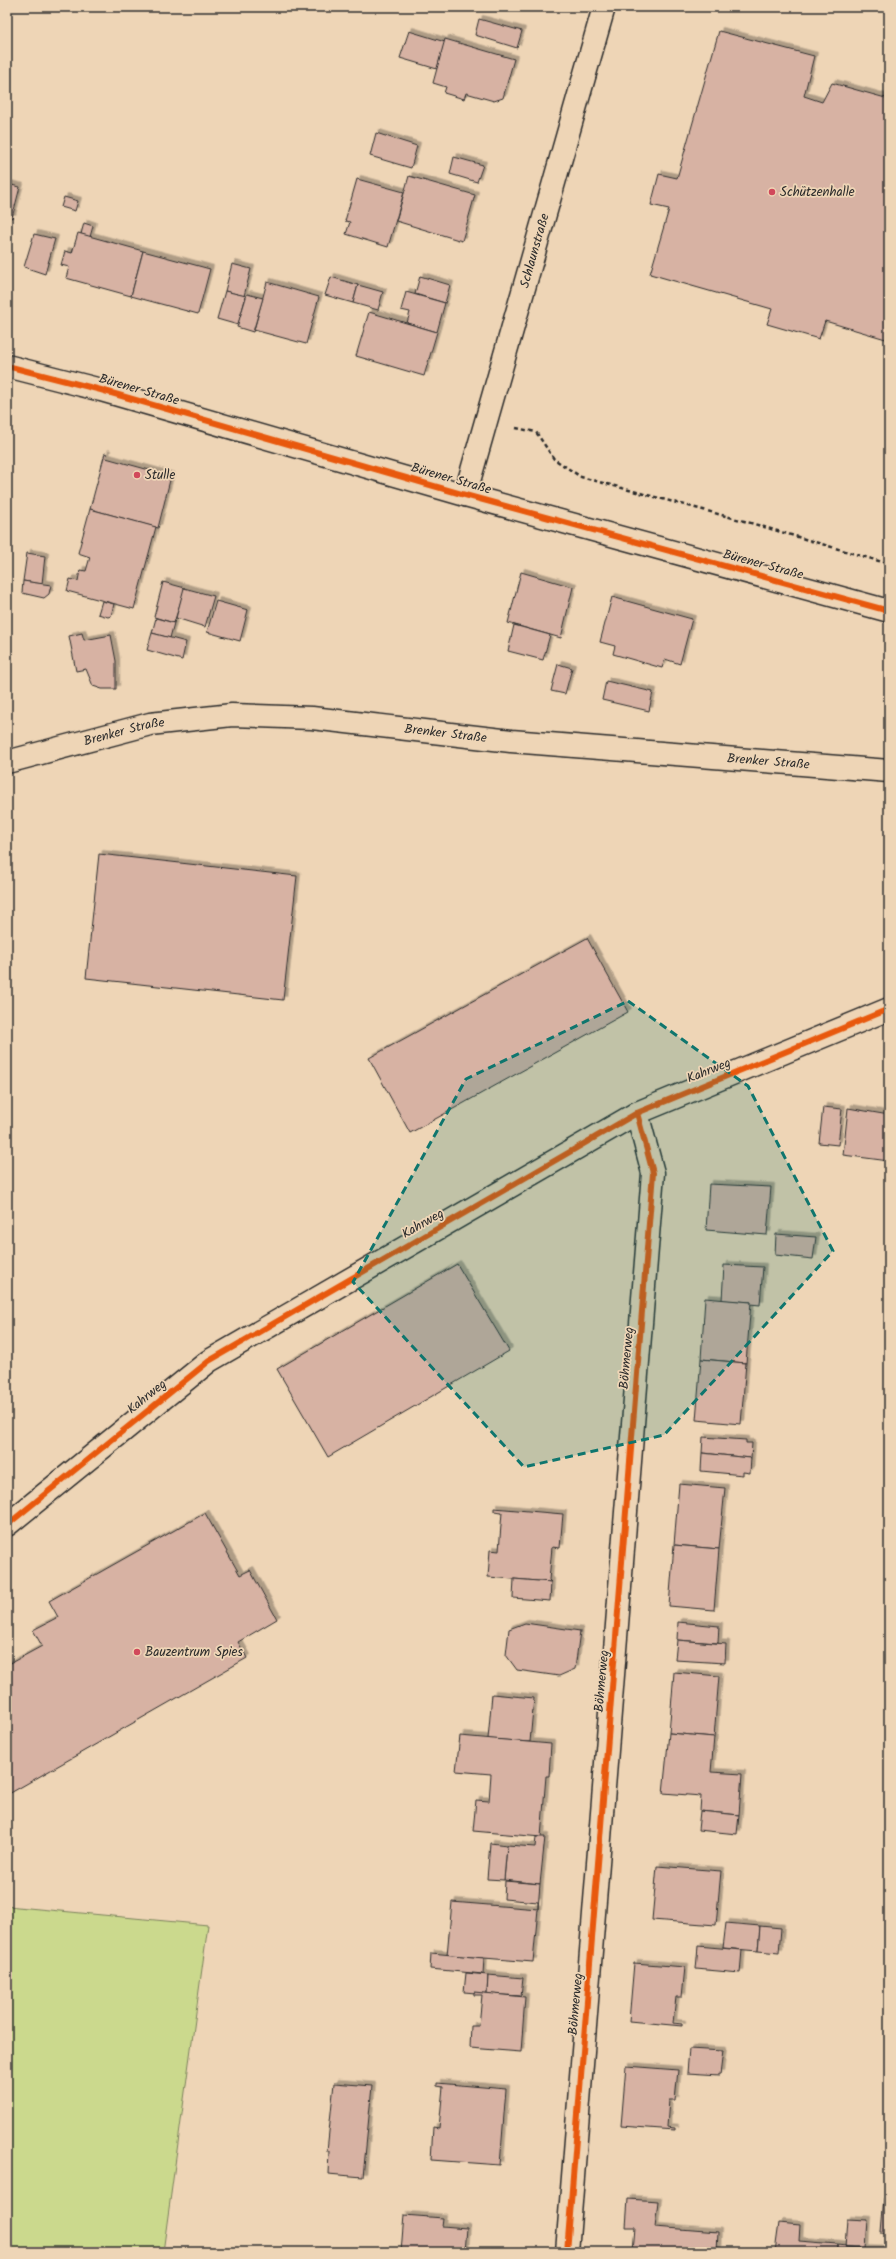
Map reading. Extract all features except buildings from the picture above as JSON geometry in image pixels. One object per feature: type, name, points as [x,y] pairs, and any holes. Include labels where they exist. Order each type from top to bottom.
[{"type":"street","name":"Schlaunstraße","points":[[465,495],[604,7]]},
{"type":"street","name":"Bürener Straße","points":[[7,366],[101,390],[465,495],[889,611]]},
{"type":"street","name":"Brenker Straße","points":[[7,762],[150,724],[232,715],[312,718],[511,741],[889,771]]},
{"type":"street","name":"Kahrweg","points":[[7,1525],[209,1361],[637,1113],[889,1009]]},
{"type":"street","name":"Böhmerweg","points":[[567,2252],[653,1173],[637,1113]]},
{"type":"path","points":[[486,422],[536,432],[554,460],[581,477],[744,521],[889,564]]},
{"type":"highlighted area","points":[[628,1001],[748,1086],[833,1251],[664,1435],[524,1467],[353,1282],[466,1079]]},
{"type":"green space","points":[[7,1906],[208,1925],[163,2252],[7,2252]]},
{"type":"cycle path","points":[[7,366],[101,390],[465,495],[889,611]]},
{"type":"cycle path","points":[[7,1525],[209,1361],[637,1113],[889,1009]]},
{"type":"cycle path","points":[[567,2252],[653,1173],[637,1113]]},
{"type":"place","name":"Schützenhalle","points":[[772,192]]},
{"type":"place","name":"Stulle","points":[[137,475]]},
{"type":"place","name":"Bauzentrum Spies","points":[[137,1652]]}]
